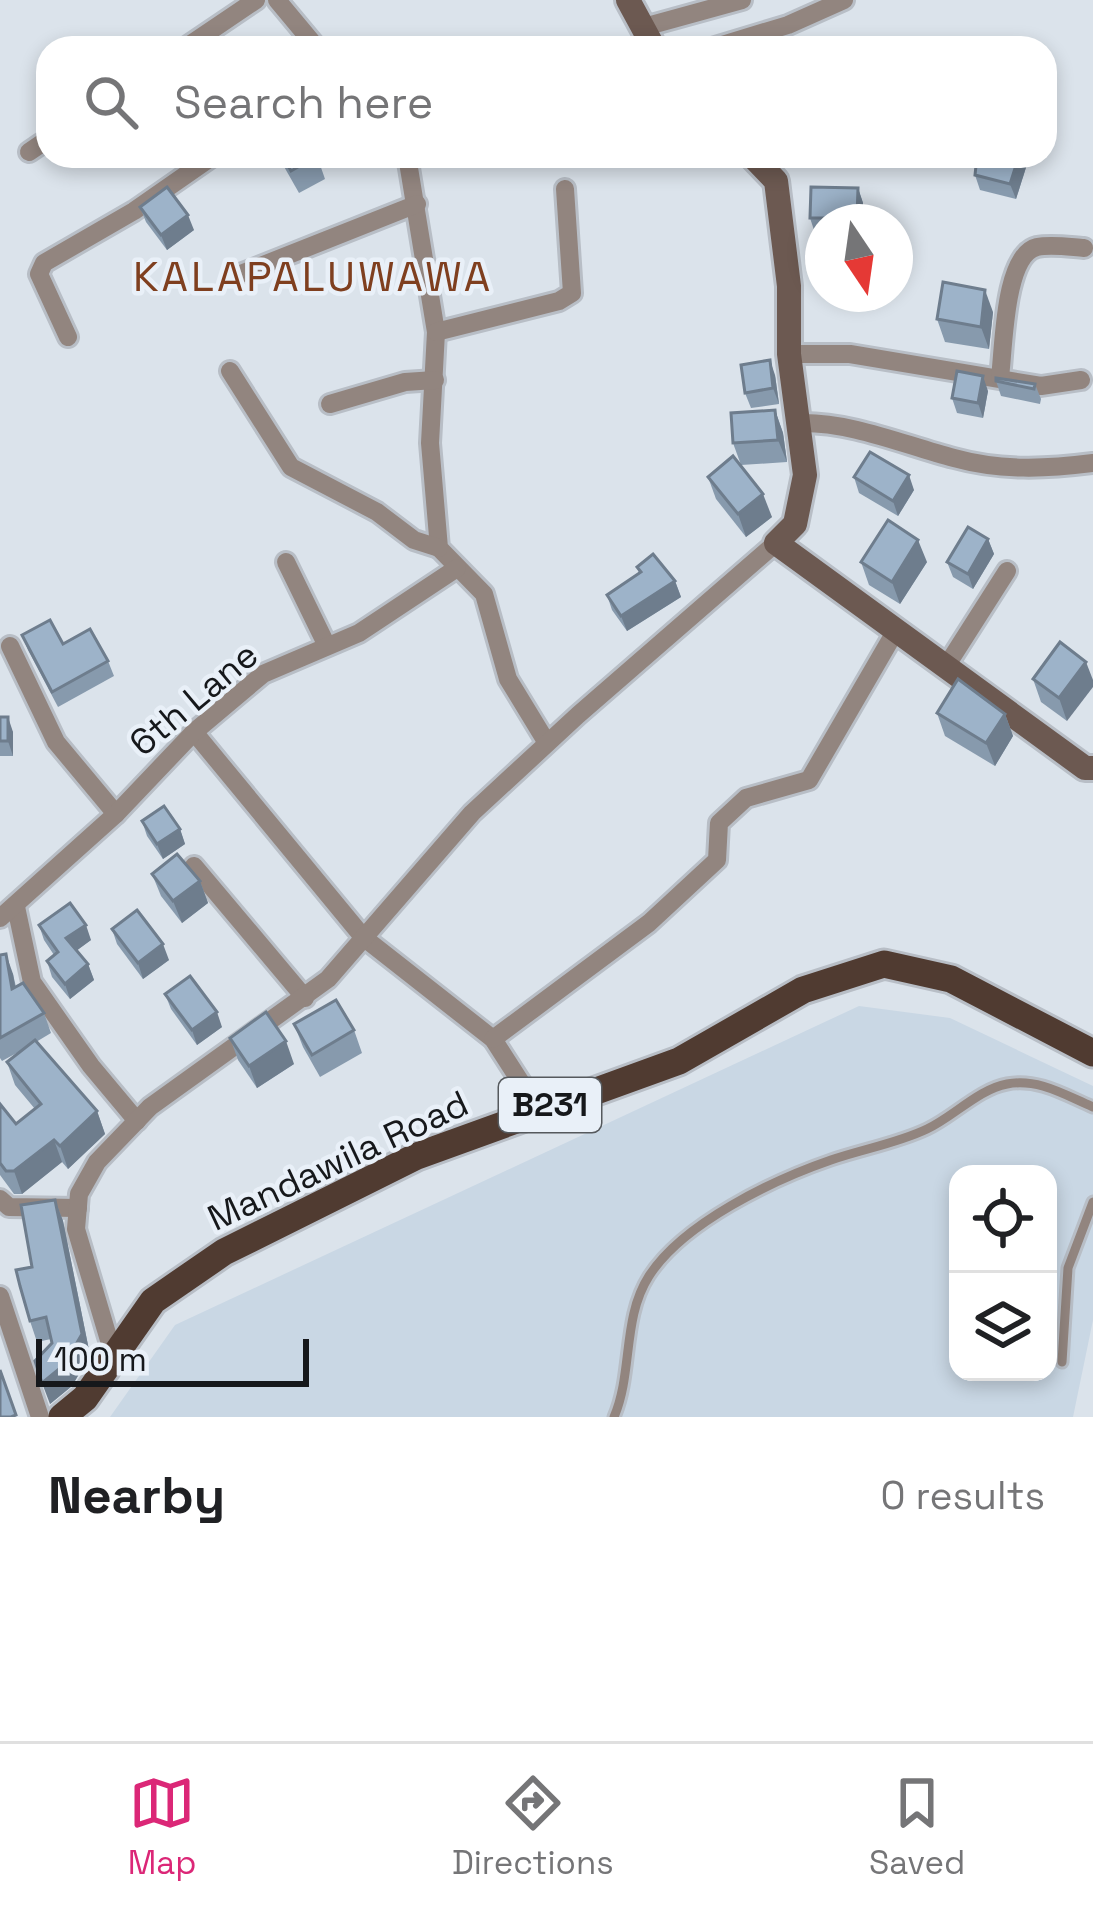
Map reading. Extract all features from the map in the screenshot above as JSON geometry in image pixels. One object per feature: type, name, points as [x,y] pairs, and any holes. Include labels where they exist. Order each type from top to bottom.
[{"type":"main road","name":"Mandawila Road","points":[[62,1417],[85,1398],[154,1301],[224,1252],[417,1156],[679,1061],[803,990],[884,964],[950,980],[1093,1053]]},
{"type":"street","points":[[203,36],[256,0]]},
{"type":"street","points":[[277,0],[307,36]]},
{"type":"street","points":[[628,0],[648,36]]},
{"type":"street","points":[[652,36],[742,0]]},
{"type":"street","points":[[752,36],[844,0]]},
{"type":"street","points":[[29,152],[36,147]]},
{"type":"street","points":[[68,337],[39,274],[44,263],[134,211],[196,168]]},
{"type":"street","points":[[409,168],[436,332],[430,442],[439,548]]},
{"type":"street","points":[[114,1357],[76,1228],[79,1194],[97,1162],[199,1069],[328,979],[472,813],[795,524],[806,475],[789,353],[789,286],[776,181],[764,168]]},
{"type":"street","points":[[436,332],[560,301],[572,293],[565,189]]},
{"type":"street","points":[[238,275],[417,205]]},
{"type":"street","points":[[1000,377],[1013,271],[1022,254],[1038,247],[1084,248]]},
{"type":"street","points":[[789,353],[850,354],[1042,386],[1081,380]]},
{"type":"street","points":[[230,371],[291,467],[376,512],[414,540],[439,548],[484,594],[508,679],[548,743]]},
{"type":"street","points":[[330,404],[404,382],[435,380]]},
{"type":"street","points":[[800,423],[826,422],[980,463],[1036,470],[1093,463]]},
{"type":"street","points":[[776,543],[1085,768],[1093,768]]},
{"type":"street","points":[[286,562],[327,646]]},
{"type":"street","name":"6th Lane","points":[[8,913],[116,814],[194,733],[263,674],[387,616],[458,568]]},
{"type":"street","points":[[947,665],[1007,571]]},
{"type":"street","points":[[494,1039],[649,923],[716,860],[719,823],[746,798],[809,780],[895,632]]},
{"type":"street","points":[[10,646],[56,742],[116,814]]},
{"type":"street","points":[[194,733],[363,938],[494,1039],[538,1109]]},
{"type":"street","points":[[194,866],[305,998]]},
{"type":"street","points":[[8,913],[32,982],[137,1121]]},
{"type":"street","points":[[0,1199],[9,1207],[78,1208]]},
{"type":"street","points":[[0,1296],[40,1417]]},
{"type":"lane","points":[[614,1417],[622,1398],[627,1342],[646,1279],[673,1246],[744,1198],[826,1161],[926,1130],[1003,1084],[1040,1083],[1093,1107]]},
{"type":"lane","points":[[1062,1361],[1068,1268],[1093,1202]]},
{"type":"shaded area","points":[[859,1006],[950,1018],[1093,1086],[1093,1320],[1073,1417],[110,1417],[175,1325]]},
{"type":"building","points":[[976,168],[1015,168],[1010,184],[975,175]]},
{"type":"building","points":[[167,187],[188,215],[161,235],[140,207]]},
{"type":"building","points":[[811,187],[858,188],[857,204],[810,204]]},
{"type":"building","points":[[943,282],[985,290],[981,327],[937,319]]},
{"type":"building","points":[[770,360],[773,388],[745,393],[741,365]]},
{"type":"building","points":[[957,371],[983,376],[978,403],[952,398]]},
{"type":"building","points":[[996,381],[1035,384],[1034,389]]},
{"type":"building","points":[[775,410],[778,440],[733,443],[731,413]]},
{"type":"building","points":[[870,452],[909,475],[893,501],[854,477]]},
{"type":"building","points":[[733,456],[763,494],[738,514],[708,477]]},
{"type":"building","points":[[888,520],[918,540],[892,582],[861,562]]},
{"type":"building","points":[[968,527],[988,539],[968,574],[947,562]]},
{"type":"building","points":[[653,554],[675,581],[621,616],[607,595],[641,572],[637,567]]},
{"type":"building","points":[[50,620],[63,644],[90,629],[108,661],[52,692],[22,635]]},
{"type":"building","points":[[1060,642],[1086,662],[1059,698],[1033,679]]},
{"type":"building","points":[[958,679],[1005,714],[986,743],[937,713]]},
{"type":"building","points":[[0,717],[8,717],[8,741],[0,741]]},
{"type":"building","points":[[164,806],[180,829],[157,844],[142,821]]},
{"type":"building","points":[[177,854],[200,881],[173,901],[152,874]]},
{"type":"building","points":[[70,903],[86,925],[66,938],[88,964],[65,984],[47,961],[58,952],[39,925]]},
{"type":"building","points":[[137,910],[163,944],[138,963],[112,929]]},
{"type":"building","points":[[6,954],[12,989],[23,983],[44,1013],[0,1038],[0,955]]},
{"type":"building","points":[[190,976],[217,1012],[192,1030],[165,994]]},
{"type":"building","points":[[336,1000],[354,1030],[312,1055],[294,1024]]},
{"type":"building","points":[[266,1012],[286,1041],[249,1066],[230,1038]]},
{"type":"building","points":[[35,1040],[97,1111],[60,1146],[54,1140],[14,1171],[6,1171],[0,1163],[0,1104],[16,1124],[41,1104],[7,1062]]},
{"type":"building","points":[[55,1200],[82,1334],[64,1365],[42,1383],[35,1361],[52,1343],[46,1317],[30,1321],[16,1270],[32,1267],[21,1205]]},
{"type":"building","points":[[0,1370],[16,1415],[11,1417],[0,1417]]},
{"type":"district","name":"KALAPALUWAWA","points":[[313,276]]}]
